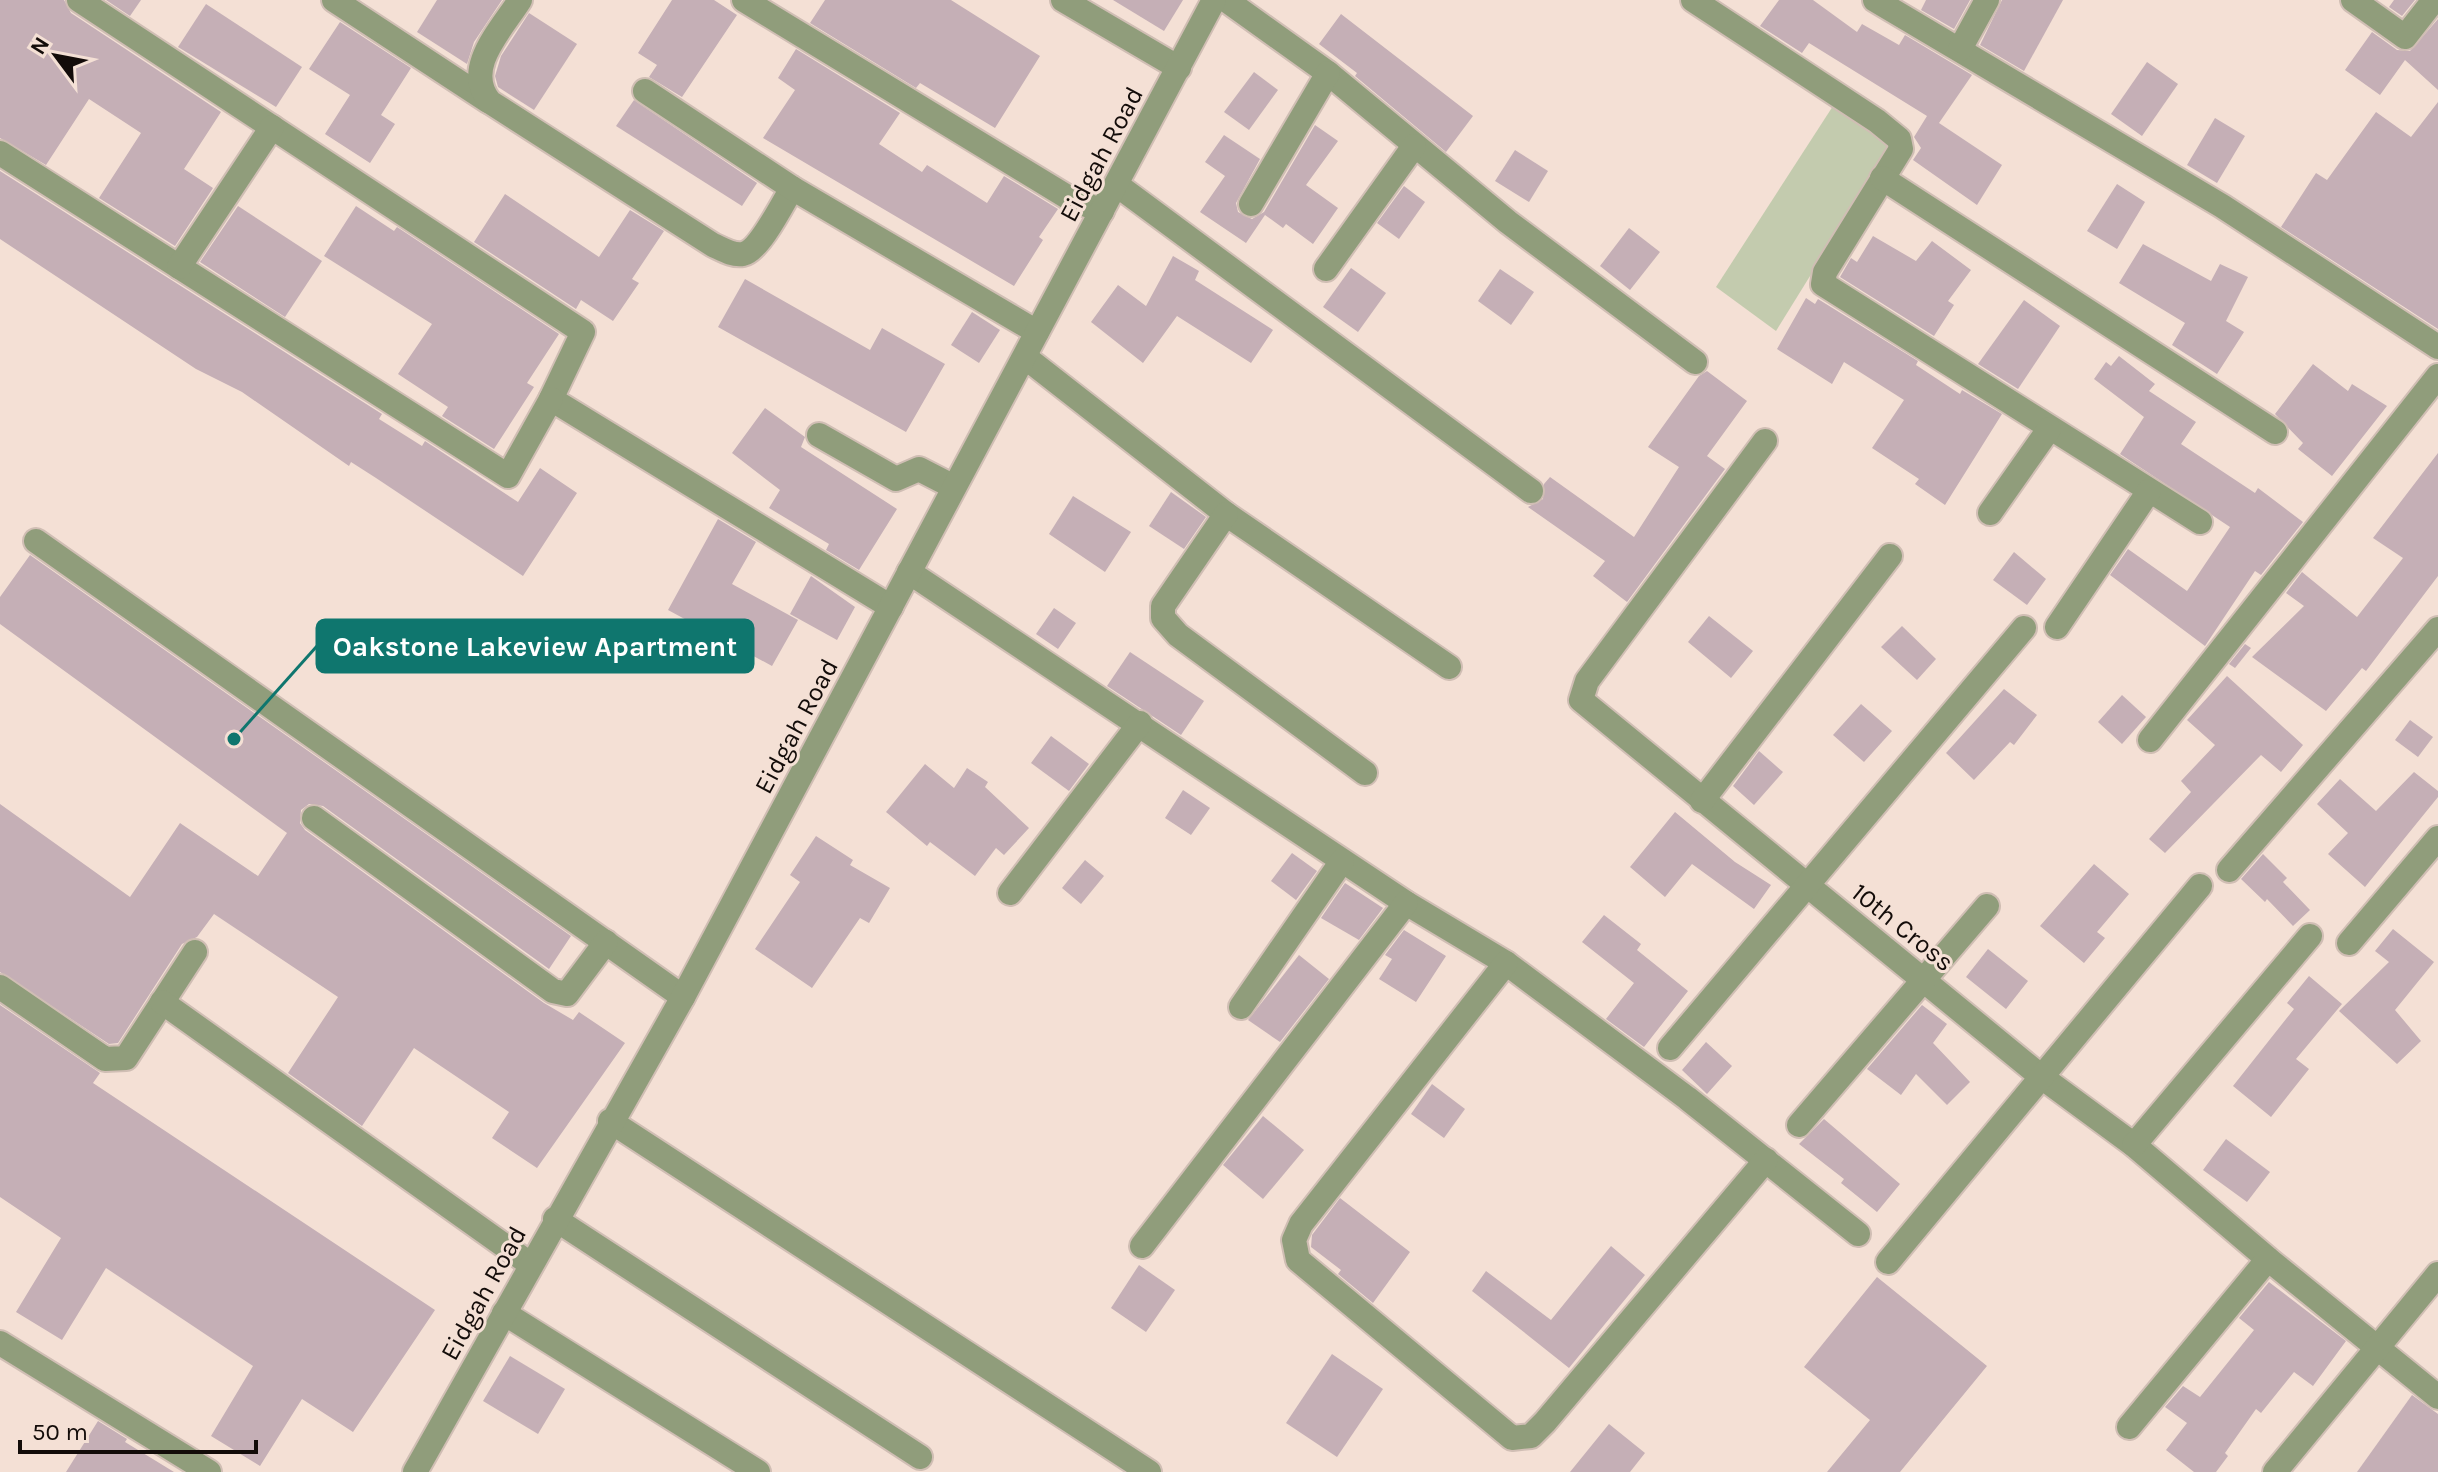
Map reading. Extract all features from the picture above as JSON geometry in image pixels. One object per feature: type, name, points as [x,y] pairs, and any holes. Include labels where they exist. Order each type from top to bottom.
[{"type":"street","points":[[0,153],[508,476],[551,399],[583,332],[79,0]]},
{"type":"street","points":[[334,0],[713,245],[734,254],[744,254],[756,246],[792,188]]},
{"type":"street","points":[[490,102],[479,84],[481,62],[520,0]]},
{"type":"street","points":[[744,0],[1069,198],[1102,211]]},
{"type":"street","points":[[1063,0],[1179,68]]},
{"type":"street","name":"Eidgah Road","points":[[415,1472],[610,1121],[683,997],[1214,0]]},
{"type":"street","points":[[1226,0],[1328,73],[1508,222],[1695,362]]},
{"type":"street","points":[[1693,0],[1877,121],[1899,139],[1901,149],[1825,272],[1823,284],[2200,522]]},
{"type":"street","points":[[1960,49],[1987,0]]},
{"type":"street","points":[[2353,0],[2405,37],[2434,0]]},
{"type":"street","points":[[1880,1],[2222,206],[2438,347]]},
{"type":"street","points":[[1251,204],[1328,73]]},
{"type":"street","points":[[645,91],[792,188],[1037,332]]},
{"type":"street","points":[[179,267],[272,127]]},
{"type":"street","points":[[1326,269],[1414,146]]},
{"type":"street","points":[[1882,178],[2275,432]]},
{"type":"street","points":[[1117,185],[1531,491]]},
{"type":"street","points":[[1025,357],[1226,514],[1449,667]]},
{"type":"street","points":[[2150,740],[2438,376]]},
{"type":"street","points":[[551,399],[891,607]]},
{"type":"street","points":[[1990,513],[2049,429]]},
{"type":"street","points":[[819,435],[896,479],[919,469],[954,487]]},
{"type":"street","name":"10th Cross","points":[[1765,441],[1587,681],[1581,700],[2043,1078],[2134,1145],[2438,1397]]},
{"type":"street","points":[[2057,627],[2149,491]]},
{"type":"street","points":[[1226,514],[1163,606],[1163,618],[1178,635],[1365,773]]},
{"type":"street","points":[[36,541],[683,997]]},
{"type":"street","points":[[1702,801],[1890,556]]},
{"type":"street","points":[[909,572],[1406,903],[1506,963],[1766,1160],[1858,1234]]},
{"type":"street","points":[[1670,1048],[2024,628]]},
{"type":"street","points":[[2229,870],[2438,629]]},
{"type":"street","points":[[1010,893],[1140,723]]},
{"type":"street","points":[[314,818],[553,991],[567,994],[606,942]]},
{"type":"street","points":[[2349,943],[2438,838]]},
{"type":"street","points":[[1241,1007],[1342,861]]},
{"type":"street","points":[[1888,1262],[2200,886]]},
{"type":"street","points":[[1142,1246],[1406,903]]},
{"type":"street","points":[[1799,1125],[1987,906]]},
{"type":"street","points":[[2134,1145],[2310,936]]},
{"type":"street","points":[[0,987],[105,1059],[126,1058],[195,952]]},
{"type":"street","points":[[1506,963],[1301,1224],[1294,1240],[1298,1260],[1512,1438],[1531,1436],[1545,1422],[1766,1160]]},
{"type":"street","points":[[162,1002],[530,1264]]},
{"type":"street","points":[[610,1121],[1149,1472]]},
{"type":"street","points":[[555,1219],[920,1457]]},
{"type":"street","points":[[2129,1427],[2268,1259]]},
{"type":"street","points":[[2275,1472],[2438,1274]]},
{"type":"street","points":[[504,1313],[758,1472]]},
{"type":"street","points":[[0,1343],[209,1472]]},
{"type":"green space","points":[[1833,106],[1893,142],[1776,331],[1716,287]]},
{"type":"building","points":[[0,0],[64,0],[71,13],[221,112],[184,169],[213,188],[175,246],[99,198],[141,133],[89,99],[46,165],[0,138]]},
{"type":"building","points":[[106,0],[141,0],[130,16]]},
{"type":"building","points":[[437,0],[502,0],[474,42],[467,64],[417,32]]},
{"type":"building","points":[[672,0],[714,0],[737,15],[682,97],[649,77],[657,65],[638,53]]},
{"type":"building","points":[[825,0],[951,0],[1040,56],[995,128],[920,83],[916,88],[810,23]]},
{"type":"building","points":[[1113,0],[1183,0],[1164,31]]},
{"type":"building","points":[[1779,0],[1813,0],[1857,32],[1862,24],[1899,45],[1905,35],[1972,75],[1939,123],[2002,165],[1977,205],[1913,160],[1921,148],[1914,137],[1927,116],[1809,43],[1802,53],[1760,26]]},
{"type":"building","points":[[1926,0],[1970,0],[1954,29],[1921,10]]},
{"type":"building","points":[[2002,0],[2063,0],[2024,71],[1980,45]]},
{"type":"building","points":[[2394,0],[2415,0],[2402,16],[2389,7]]},
{"type":"building","points":[[206,4],[302,67],[276,107],[178,47]]},
{"type":"building","points":[[529,13],[577,44],[534,110],[498,87],[495,76],[501,56]]},
{"type":"building","points":[[1341,14],[1473,116],[1446,152],[1355,76],[1357,73],[1319,44]]},
{"type":"building","points":[[2438,19],[2438,90],[2405,60],[2380,95],[2345,70],[2372,32],[2397,50],[2410,51]]},
{"type":"building","points":[[340,22],[411,68],[381,115],[395,124],[370,163],[325,134],[350,95],[309,69]]},
{"type":"building","points":[[796,49],[900,113],[879,144],[922,172],[927,165],[987,203],[1004,176],[1058,209],[1039,237],[1043,240],[1014,286],[763,138],[795,90],[778,78]]},
{"type":"building","points":[[2147,62],[2178,84],[2142,136],[2111,114]]},
{"type":"building","points":[[1254,72],[1278,90],[1249,130],[1224,112]]},
{"type":"building","points":[[634,100],[757,183],[742,206],[616,126]]},
{"type":"building","points":[[2438,102],[2438,329],[2281,227],[2316,173],[2327,180],[2376,112],[2411,137]]},
{"type":"building","points":[[2215,118],[2245,136],[2217,183],[2187,165]]},
{"type":"building","points":[[1315,125],[1338,141],[1306,185],[1338,208],[1313,244],[1286,224],[1283,228],[1265,215],[1246,243],[1200,212],[1225,176],[1205,162],[1224,135],[1260,159],[1236,203],[1238,212],[1252,219],[1264,212]]},
{"type":"building","points":[[1515,150],[1548,171],[1529,202],[1495,181]]},
{"type":"building","points":[[0,171],[382,414],[379,419],[422,446],[425,441],[518,502],[540,468],[577,493],[523,576],[351,462],[349,466],[242,392],[196,369],[0,239]]},
{"type":"building","points":[[2117,184],[2145,202],[2117,249],[2087,231]]},
{"type":"building","points":[[1404,186],[1425,202],[1399,239],[1377,223]]},
{"type":"building","points":[[505,194],[599,257],[630,210],[664,231],[632,279],[639,283],[613,321],[581,300],[576,309],[474,242]]},
{"type":"building","points":[[238,206],[322,261],[285,317],[200,262]]},
{"type":"building","points":[[356,206],[394,231],[397,227],[559,334],[527,383],[534,387],[494,449],[442,416],[448,407],[398,374],[432,324],[324,256]]},
{"type":"building","points":[[1629,228],[1660,252],[1630,290],[1600,266]]},
{"type":"building","points":[[1873,236],[1916,261],[1932,241],[1971,270],[1948,301],[1954,305],[1934,336],[1840,277],[1851,258],[1857,262]]},
{"type":"building","points":[[2143,244],[2211,281],[2220,264],[2248,277],[2226,321],[2244,332],[2217,374],[2172,345],[2185,323],[2119,283]]},
{"type":"building","points":[[1173,256],[1199,271],[1195,280],[1273,330],[1251,363],[1177,316],[1143,363],[1091,322],[1118,285],[1146,306]]},
{"type":"building","points":[[1351,268],[1386,293],[1358,332],[1323,307]]},
{"type":"building","points":[[1500,269],[1534,292],[1511,325],[1478,301]]},
{"type":"building","points":[[745,279],[870,350],[882,328],[945,364],[906,432],[718,327]]},
{"type":"building","points":[[1806,298],[1815,304],[1818,299],[1918,361],[1916,365],[1960,394],[1962,390],[2002,414],[1945,505],[1915,484],[1919,479],[1872,448],[1904,400],[1844,362],[1832,384],[1777,349]]},
{"type":"building","points":[[2024,300],[2060,326],[2018,389],[1978,364]]},
{"type":"building","points":[[972,312],[1000,330],[979,363],[951,345]]},
{"type":"building","points":[[2119,356],[2155,384],[2149,391],[2196,422],[2181,444],[2255,493],[2258,488],[2303,522],[2261,575],[2255,571],[2205,646],[2110,575],[2128,549],[2187,591],[2230,527],[2120,454],[2144,417],[2094,379],[2106,362],[2111,366]]},
{"type":"building","points":[[2313,364],[2348,391],[2352,384],[2387,406],[2332,476],[2298,449],[2303,443],[2275,414]]},
{"type":"building","points":[[1707,371],[1747,401],[1707,456],[1725,469],[1627,602],[1593,576],[1605,561],[1528,507],[1543,499],[1544,484],[1550,477],[1634,537],[1679,467],[1648,447],[1699,376]]},
{"type":"building","points":[[765,408],[805,437],[801,447],[897,509],[859,570],[826,550],[829,544],[769,508],[780,490],[732,453]]},
{"type":"building","points":[[2438,453],[2438,576],[2366,671],[2362,668],[2326,711],[2252,657],[2304,606],[2286,593],[2302,572],[2357,617],[2403,558],[2373,538]]},
{"type":"building","points":[[1171,492],[1206,517],[1184,549],[1149,526]]},
{"type":"building","points":[[1073,496],[1131,532],[1105,572],[1049,534]]},
{"type":"building","points":[[718,519],[756,542],[732,584],[798,620],[772,666],[668,610]]},
{"type":"building","points":[[2014,552],[2046,579],[2027,605],[1993,580]]},
{"type":"building","points":[[30,555],[571,936],[549,969],[323,806],[309,804],[301,810],[300,823],[305,830],[544,1003],[573,1020],[579,1012],[625,1043],[537,1168],[492,1138],[509,1112],[414,1048],[362,1126],[288,1073],[338,997],[214,914],[197,937],[182,944],[118,1043],[109,1044],[0,972],[0,804],[130,897],[180,823],[258,876],[287,833],[0,624],[0,597]]},
{"type":"building","points":[[811,576],[855,607],[837,640],[790,614]]},
{"type":"building","points":[[1054,608],[1076,623],[1058,649],[1036,634]]},
{"type":"building","points":[[1709,616],[1753,651],[1731,678],[1688,642]]},
{"type":"building","points":[[1902,626],[1936,659],[1917,680],[1881,647]]},
{"type":"building","points":[[2245,644],[2251,648],[2235,668],[2229,664]]},
{"type":"building","points":[[1130,652],[1204,701],[1181,735],[1107,686]]},
{"type":"building","points":[[2227,676],[2303,745],[2281,772],[2261,755],[2165,853],[2149,839],[2191,792],[2181,781],[2215,745],[2187,720]]},
{"type":"building","points":[[2004,689],[2037,715],[2014,745],[2010,742],[1974,780],[1946,753]]},
{"type":"building","points":[[2122,695],[2146,717],[2122,744],[2098,722]]},
{"type":"building","points":[[1861,704],[1892,731],[1864,762],[1833,735]]},
{"type":"building","points":[[2410,720],[2433,737],[2418,757],[2395,740]]},
{"type":"building","points":[[1051,736],[1089,764],[1069,791],[1031,763]]},
{"type":"building","points":[[1759,751],[1783,772],[1754,805],[1733,786]]},
{"type":"building","points":[[925,764],[954,788],[967,768],[988,782],[985,787],[1029,828],[1004,855],[996,848],[975,876],[930,842],[927,846],[886,812]]},
{"type":"building","points":[[2414,772],[2438,791],[2438,797],[2365,887],[2328,854],[2348,833],[2317,804],[2340,779],[2376,811]]},
{"type":"building","points":[[1183,790],[1210,808],[1191,835],[1165,818]]},
{"type":"building","points":[[1675,812],[1735,862],[1771,885],[1754,909],[1692,864],[1665,897],[1630,867]]},
{"type":"building","points":[[816,836],[853,860],[850,865],[890,888],[869,923],[860,918],[812,988],[755,949],[800,882],[790,875]]},
{"type":"building","points":[[1292,853],[1317,871],[1296,900],[1271,881]]},
{"type":"building","points":[[2263,854],[2287,878],[2283,882],[2310,910],[2293,926],[2267,899],[2265,902],[2241,879]]},
{"type":"building","points":[[1085,860],[1104,876],[1081,904],[1062,888]]},
{"type":"building","points":[[2094,864],[2129,894],[2097,932],[2105,938],[2084,963],[2040,926]]},
{"type":"building","points":[[1345,883],[1383,908],[1359,940],[1321,918]]},
{"type":"building","points":[[1604,915],[1641,944],[1637,950],[1688,991],[1644,1047],[1606,1019],[1634,983],[1582,942]]},
{"type":"building","points":[[2393,929],[2434,962],[2395,1010],[2421,1041],[2397,1064],[2339,1011],[2389,962],[2375,951]]},
{"type":"building","points":[[1404,930],[1446,956],[1416,1002],[1379,979],[1392,959],[1385,955]]},
{"type":"building","points":[[1988,949],[2028,981],[2006,1009],[1966,977]]},
{"type":"building","points":[[1299,955],[1329,979],[1280,1042],[1248,1020]]},
{"type":"building","points":[[2309,976],[2342,1004],[2296,1059],[2309,1069],[2271,1117],[2233,1086],[2294,1009],[2287,1003]]},
{"type":"building","points":[[0,1005],[100,1073],[93,1083],[435,1310],[353,1432],[302,1399],[260,1466],[211,1436],[253,1366],[106,1268],[62,1340],[16,1312],[61,1238],[0,1197]]},
{"type":"building","points":[[1922,1005],[1947,1024],[1933,1043],[1970,1082],[1947,1105],[1916,1074],[1901,1095],[1867,1069]]},
{"type":"building","points":[[1706,1042],[1732,1066],[1707,1094],[1682,1070]]},
{"type":"building","points":[[1432,1084],[1465,1109],[1444,1138],[1411,1114]]},
{"type":"building","points":[[1263,1116],[1304,1150],[1263,1199],[1223,1165]]},
{"type":"building","points":[[1824,1119],[1900,1184],[1877,1212],[1841,1183],[1844,1179],[1799,1144]]},
{"type":"building","points":[[2226,1139],[2270,1172],[2247,1202],[2203,1170]]},
{"type":"building","points":[[1340,1198],[1410,1252],[1373,1303],[1338,1274],[1341,1270],[1311,1247],[1312,1235]]},
{"type":"building","points":[[1611,1246],[1645,1275],[1569,1368],[1472,1291],[1486,1271],[1551,1320]]},
{"type":"building","points":[[1139,1265],[1175,1290],[1146,1332],[1111,1308]]},
{"type":"building","points":[[1877,1277],[1987,1366],[1900,1472],[1827,1472],[1870,1420],[1804,1367]]},
{"type":"building","points":[[2269,1282],[2346,1341],[2313,1386],[2294,1372],[2261,1413],[2256,1409],[2225,1453],[2228,1456],[2216,1472],[2194,1472],[2166,1450],[2187,1423],[2165,1407],[2183,1386],[2200,1397],[2254,1330],[2239,1318]]},
{"type":"building","points":[[1332,1354],[1383,1389],[1337,1457],[1286,1423]]},
{"type":"building","points":[[510,1356],[565,1389],[538,1434],[483,1401]]},
{"type":"building","points":[[2412,1395],[2438,1414],[2438,1472],[2357,1472]]},
{"type":"building","points":[[98,1421],[127,1439],[125,1442],[174,1472],[66,1472]]},
{"type":"building","points":[[1609,1424],[1645,1453],[1630,1472],[1570,1472]]},
{"type":"place","name":"Oakstone Lakeview Apartment","points":[[234,739]]}]
